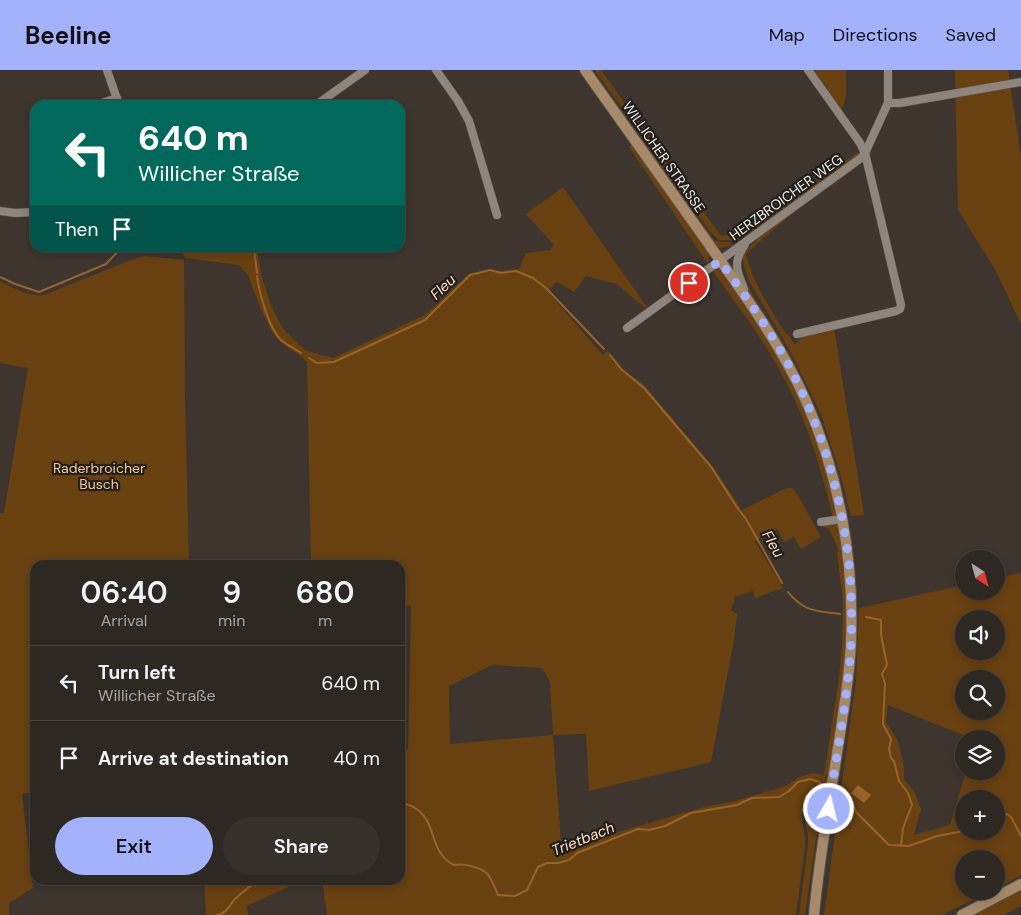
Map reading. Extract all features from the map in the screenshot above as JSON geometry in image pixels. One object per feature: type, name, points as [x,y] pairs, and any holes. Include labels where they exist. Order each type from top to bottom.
[{"type":"main road","name":"WILLICHER STRASSE","points":[[585,70],[747,299],[786,361],[805,400],[826,455],[842,519],[848,560],[851,599],[850,662],[814,915]]},
{"type":"main road","points":[[962,915],[1021,884]]},
{"type":"main road","points":[[809,915],[816,897]]},
{"type":"street","points":[[107,70],[117,100]]},
{"type":"street","points":[[323,100],[364,70]]},
{"type":"street","points":[[436,70],[458,101],[469,121],[497,216]]},
{"type":"street","points":[[797,334],[896,311],[901,306],[865,153],[860,143],[808,70]]},
{"type":"street","name":"HERZBROICHER WEG","points":[[720,261],[857,162],[865,153],[888,103],[888,70]]},
{"type":"street","points":[[888,103],[1021,82]]},
{"type":"street","points":[[0,211],[30,212]]},
{"type":"street","points":[[747,299],[736,265],[738,257],[748,240]]},
{"type":"street","points":[[626,328],[720,261]]},
{"type":"street","points":[[820,522],[842,519]]},
{"type":"green space","points":[[595,70],[601,70],[721,236],[740,234],[765,220],[858,152],[860,154],[756,230],[735,242],[733,240],[719,240],[710,231]]},
{"type":"green space","points":[[810,70],[846,70],[846,96],[841,113]]},
{"type":"green space","points":[[955,70],[1008,70],[1021,157],[1021,324],[996,271],[958,210]]},
{"type":"green space","points":[[642,139],[714,240],[729,242],[732,245],[723,248],[717,247],[640,140]]},
{"type":"green space","points":[[633,144],[709,255],[708,264],[629,147]]},
{"type":"green space","points":[[854,167],[857,167],[795,212],[746,254],[753,276],[763,296],[786,334],[788,334],[795,345],[803,337],[834,327],[864,515],[851,516],[840,473],[821,414],[788,347],[749,281],[741,255],[764,233]]},
{"type":"green space","points":[[563,187],[651,313],[617,284],[586,276],[574,292],[557,282],[547,291],[603,355],[608,351],[626,372],[644,385],[713,467],[740,507],[738,512],[787,488],[792,488],[821,537],[801,549],[794,537],[784,542],[777,529],[755,541],[783,588],[755,598],[753,591],[734,597],[735,603],[731,610],[737,614],[734,640],[711,762],[589,791],[586,734],[553,735],[562,856],[611,834],[786,786],[800,777],[813,773],[824,775],[839,678],[843,601],[837,554],[838,548],[829,529],[823,527],[824,524],[837,523],[840,525],[845,565],[847,625],[845,664],[832,761],[829,774],[825,775],[828,781],[824,803],[807,807],[801,814],[805,846],[796,915],[327,915],[323,885],[405,885],[405,749],[408,749],[411,606],[405,607],[405,560],[311,560],[307,363],[275,336],[261,310],[248,275],[239,265],[185,258],[182,252],[258,252],[261,274],[271,306],[283,329],[306,351],[333,358],[425,315],[470,273],[519,269],[526,253],[550,250],[554,245],[526,214]],"holes":[[[492,665],[542,668],[550,682],[553,735],[450,744],[449,686]]]},
{"type":"green space","name":"Raderbroicher Busch","points":[[145,256],[184,260],[189,560],[30,560],[30,792],[22,794],[30,862],[30,885],[33,885],[33,888],[9,903],[9,915],[0,915],[0,513],[4,513],[28,368],[0,363],[0,281],[27,293],[44,295]]},
{"type":"green space","points":[[740,259],[742,272],[747,284],[787,350],[807,389],[831,450],[847,514],[845,513],[786,351],[751,296],[740,273]]},
{"type":"green space","points":[[712,270],[720,270],[755,320],[793,385],[809,421],[822,458],[837,515],[833,518],[815,452],[789,388],[763,342]]},
{"type":"green space","points":[[1021,573],[1021,875],[1005,884],[1005,850],[955,850],[955,900],[973,900],[942,915],[824,915],[856,680],[859,608],[955,587],[955,600],[1005,600],[1005,576]],"holes":[[[888,705],[955,732],[955,730],[1005,730],[1005,780],[963,780],[960,790],[1005,790],[1005,840],[955,840],[955,808],[950,825],[914,835],[921,809],[915,793],[904,779],[904,768],[898,741],[886,722]]]},
{"type":"green space","points":[[813,809],[819,810],[823,819],[816,838],[805,915],[799,915],[808,844],[805,822],[807,813]]},
{"type":"green space","points":[[204,885],[291,885],[247,906],[248,915],[206,915]]},
{"type":"green space","points":[[1021,890],[1021,906],[1004,915],[973,915],[1005,900]]},
{"type":"shaded area","points":[[858,785],[871,795],[864,803],[851,793]]},
{"type":"waterway","name":"Fleu","points":[[0,277],[39,292],[106,264],[117,252]]},
{"type":"waterway","name":"Fleu","points":[[254,252],[257,273]]},
{"type":"waterway","name":"Fleu","points":[[309,358],[317,363],[334,362],[425,320],[470,275],[490,270],[501,273],[516,271],[533,278],[546,288],[604,349]]},
{"type":"waterway","name":"Fleu","points":[[257,276],[262,300],[272,328],[281,340],[301,353]]},
{"type":"waterway","name":"Fleu","points":[[610,355],[621,369],[644,388],[712,468],[746,519],[782,583]]},
{"type":"waterway","name":"Fleu","points":[[788,592],[805,607],[840,614]]},
{"type":"waterway","name":"Fleu","points":[[866,617],[881,620],[881,635],[887,665],[882,674],[885,683],[883,724],[891,739],[889,749],[899,781],[908,793],[912,805],[903,828],[901,846]]},
{"type":"waterway","name":"Trietbach","points":[[405,804],[422,814],[431,829],[440,853],[446,859],[454,865],[466,865],[486,872],[498,895],[515,896],[527,890],[538,867],[547,863],[569,860],[577,853],[638,829],[649,830],[665,826],[691,813],[737,805],[752,798],[779,797],[798,782],[810,779],[819,782],[826,788]]},
{"type":"waterway","name":"Trietbach","points":[[843,792],[850,799],[856,812],[889,845],[909,846],[937,836],[955,833]]},
{"type":"waterway","name":"Trietbach","points":[[1005,813],[1011,817],[1021,836]]},
{"type":"waterway","name":"Trietbach","points":[[217,915],[226,911],[235,899],[252,885]]},
{"type":"route","points":[[689,283],[720,261],[747,299],[792,372],[822,441],[834,483],[842,519],[850,575],[852,626],[846,696],[829,809]]}]
